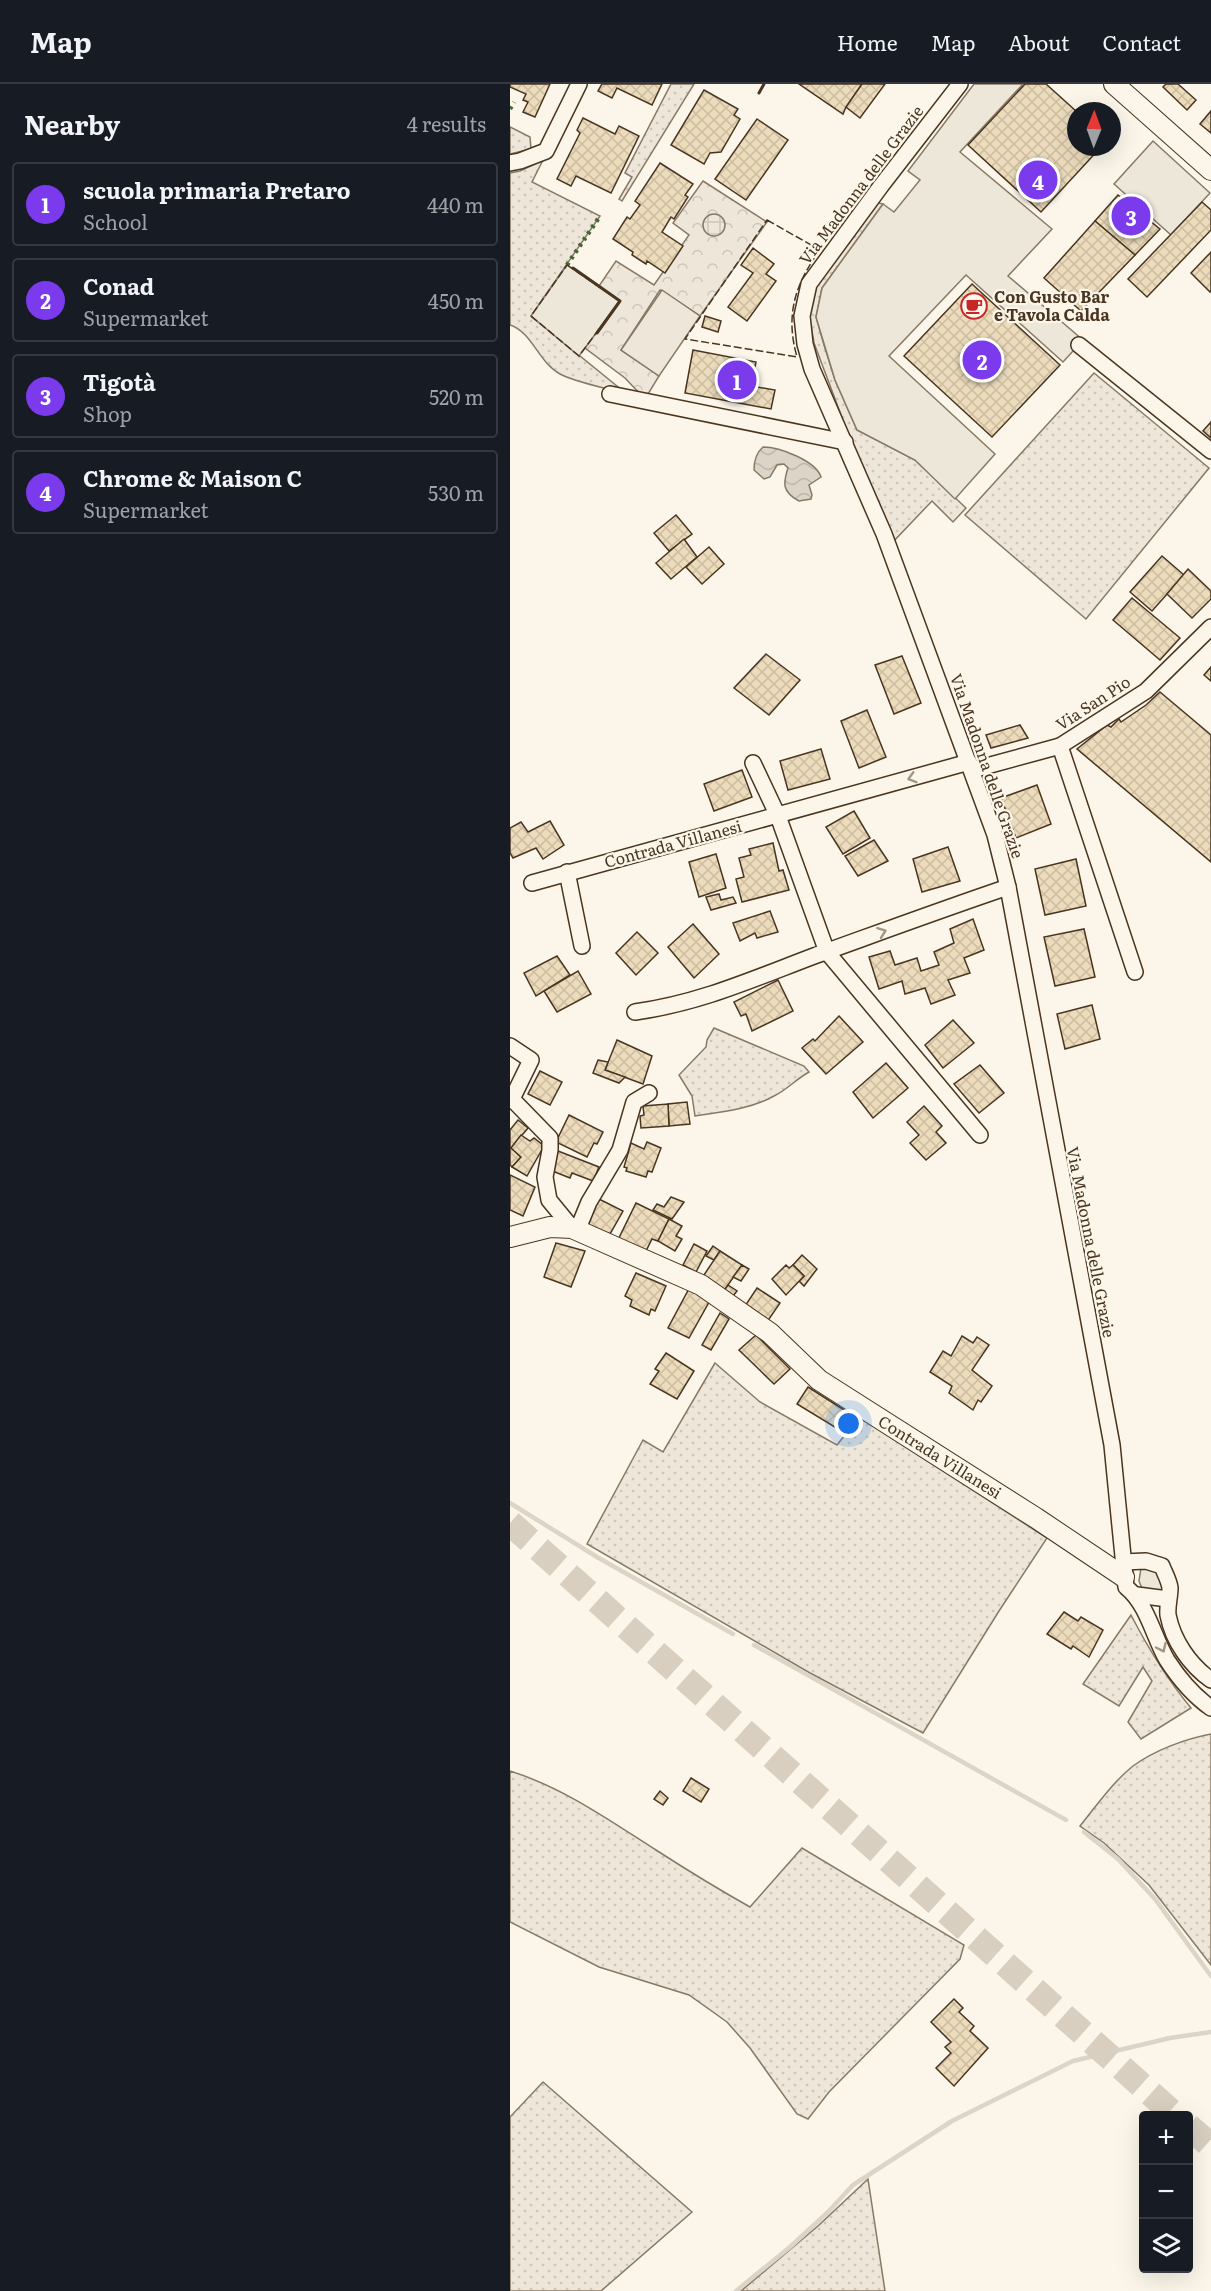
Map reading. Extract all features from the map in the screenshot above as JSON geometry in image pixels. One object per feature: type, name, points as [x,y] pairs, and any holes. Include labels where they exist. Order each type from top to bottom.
[{"type":"street","points":[[510,163],[546,151],[579,84]]},
{"type":"street","name":"Via Madonna delle Grazie","points":[[960,84],[809,284],[802,316],[805,344],[812,369],[846,442],[884,534],[995,835],[1008,887],[1112,1445],[1123,1569]]},
{"type":"street","points":[[1114,84],[1211,170]]},
{"type":"street","points":[[1130,84],[1145,110]]},
{"type":"street","points":[[1079,345],[1211,451]]},
{"type":"street","points":[[610,394],[846,442]]},
{"type":"street","name":"Via San Pio","points":[[970,766],[1060,746],[1146,691],[1211,627]]},
{"type":"street","points":[[1060,746],[1135,972]]},
{"type":"street","points":[[753,763],[778,816],[827,952],[980,1135]]},
{"type":"street","name":"Contrada Villanesi","points":[[532,883],[970,766]]},
{"type":"street","points":[[567,873],[582,946]]},
{"type":"street","points":[[635,1012],[667,1008],[708,997],[1008,887]]},
{"type":"street","name":"Contrada Villanesi","points":[[510,1046],[531,1060],[512,1099],[549,1138],[550,1150],[545,1177],[549,1200],[574,1230]]},
{"type":"street","points":[[574,1230],[620,1150],[634,1101],[649,1093]]},
{"type":"street","name":"Contrada Villanesi","points":[[510,1237],[549,1227],[574,1230],[702,1285],[770,1333],[819,1380],[1036,1518],[1123,1569]]},
{"type":"street","points":[[1168,1599],[1137,1595],[1126,1587],[1123,1569],[1146,1561],[1162,1566],[1170,1589],[1168,1616],[1186,1658],[1211,1680]]},
{"type":"street","points":[[1137,1595],[1167,1660],[1186,1685],[1211,1708]]},
{"type":"green space","points":[[671,84],[694,84],[622,201],[619,199],[632,177],[625,173]]},
{"type":"green space","points":[[510,127],[530,137],[531,149],[510,154]]},
{"type":"green space","points":[[543,160],[532,182],[600,216],[531,316],[628,395],[560,374],[546,363],[524,334],[510,325],[510,173],[520,171]]},
{"type":"green space","points":[[703,181],[767,222],[700,316],[660,290],[621,350],[659,376],[645,399],[625,378],[585,348],[619,301],[599,286],[616,261],[654,285],[689,235],[673,223]]},
{"type":"green space","points":[[874,202],[883,204],[822,288],[816,317],[824,345],[835,380],[857,430],[915,460],[966,508],[953,522],[932,501],[890,545],[814,343],[809,314],[817,285]]},
{"type":"green space","points":[[662,290],[700,316],[659,376],[621,350]]},
{"type":"green space","points":[[1094,373],[1209,468],[1086,619],[965,515]]},
{"type":"green space","points":[[714,1028],[804,1066],[809,1072],[783,1091],[756,1104],[695,1116],[692,1096],[679,1075],[706,1047]]},
{"type":"green space","points":[[715,1363],[760,1402],[837,1445],[859,1417],[1047,1538],[923,1733],[810,1673],[587,1544],[643,1440],[663,1452]]},
{"type":"green space","points":[[1141,1568],[1157,1569],[1164,1591],[1143,1591],[1139,1581]]},
{"type":"green space","points":[[1131,1615],[1158,1663],[1191,1708],[1141,1739],[1128,1722],[1152,1681],[1143,1667],[1119,1706],[1083,1684]]},
{"type":"green space","points":[[1211,1734],[1211,1965],[1149,1885],[1104,1843],[1080,1826],[1112,1787],[1133,1766],[1170,1746]]},
{"type":"green space","points":[[510,1771],[549,1786],[586,1806],[750,1907],[802,1848],[964,1945],[960,1959],[829,2092],[808,2119],[797,2114],[750,2048],[727,2022],[689,1995],[599,1967],[510,1922]]},
{"type":"green space","points":[[543,2082],[692,2212],[601,2291],[510,2291],[510,2117]]},
{"type":"green space","points":[[868,2179],[885,2291],[741,2291],[818,2226]]},
{"type":"shaded area","points":[[974,84],[1023,84],[960,152],[1052,229],[1008,276],[1083,340],[1063,362],[966,275],[889,356],[995,454],[955,499],[915,460],[857,430],[835,380],[816,317],[822,288],[883,204],[894,212],[920,180],[908,171]]},
{"type":"shaded area","points":[[1153,141],[1210,193],[1171,235],[1114,184]]},
{"type":"shaded area","points":[[710,214],[718,214],[725,221],[725,229],[718,236],[710,236],[703,229],[703,221]]},
{"type":"shaded area","points":[[567,265],[620,301],[579,356],[531,316]]},
{"type":"water","points":[[763,447],[779,449],[796,456],[818,471],[821,477],[809,485],[811,499],[799,501],[789,494],[785,487],[788,468],[784,464],[777,465],[770,477],[764,479],[754,470],[756,457]]},
{"type":"building","points":[[510,84],[550,84],[535,117],[523,112],[528,102],[523,100],[526,94],[510,87]]},
{"type":"building","points":[[602,84],[662,84],[652,105],[617,88],[612,98],[598,91]]},
{"type":"building","points":[[799,84],[862,84],[843,114]]},
{"type":"building","points":[[862,84],[885,84],[860,118],[846,107]]},
{"type":"building","points":[[1025,84],[1046,84],[1067,103],[1067,156],[1093,156],[1041,212],[968,145]]},
{"type":"building","points":[[1166,84],[1178,84],[1196,100],[1187,110],[1163,87]]},
{"type":"building","points":[[704,90],[738,109],[734,115],[740,119],[721,152],[710,153],[704,164],[671,145]]},
{"type":"building","points":[[1211,111],[1211,133],[1200,124]]},
{"type":"building","points":[[583,118],[615,134],[619,126],[639,136],[611,193],[576,176],[571,186],[557,179],[580,133],[577,130]]},
{"type":"building","points":[[757,119],[788,140],[746,200],[715,179]]},
{"type":"building","points":[[660,163],[693,184],[685,195],[688,197],[674,219],[671,217],[662,232],[683,246],[665,273],[647,261],[646,264],[632,255],[633,252],[613,239],[627,217],[630,219],[640,205],[635,201]]},
{"type":"building","points":[[1118,195],[1160,229],[1135,255],[1095,221]]},
{"type":"building","points":[[1202,202],[1211,210],[1211,230],[1147,297],[1128,279]]},
{"type":"building","points":[[1095,221],[1135,255],[1081,311],[1044,278]]},
{"type":"building","points":[[753,248],[774,264],[766,274],[776,281],[747,321],[728,307],[753,273],[741,265]]},
{"type":"building","points":[[1211,252],[1211,290],[1210,292],[1191,273]]},
{"type":"building","points":[[972,284],[1060,365],[992,437],[904,356]]},
{"type":"building","points":[[705,316],[721,321],[718,332],[702,327]]},
{"type":"building","points":[[693,350],[756,362],[751,386],[775,390],[771,409],[685,393]]},
{"type":"building","points":[[1211,422],[1211,438],[1203,431]]},
{"type":"building","points":[[676,515],[692,534],[669,551],[654,533]]},
{"type":"building","points":[[684,539],[697,557],[671,579],[656,563]]},
{"type":"building","points":[[709,547],[724,564],[702,584],[686,567]]},
{"type":"building","points":[[1162,556],[1184,575],[1152,611],[1130,592]]},
{"type":"building","points":[[1188,569],[1211,591],[1211,599],[1192,618],[1167,594]]},
{"type":"building","points":[[1132,598],[1180,638],[1160,660],[1113,620]]},
{"type":"building","points":[[766,654],[800,680],[769,715],[734,688]]},
{"type":"building","points":[[902,656],[921,703],[894,714],[875,665]]},
{"type":"building","points":[[1211,667],[1211,681],[1204,675]]},
{"type":"building","points":[[1160,692],[1211,735],[1211,862],[1077,749],[1107,725],[1111,727],[1119,719],[1121,722]]},
{"type":"building","points":[[867,710],[886,757],[859,768],[841,721]]},
{"type":"building","points":[[1020,725],[1028,738],[991,748],[986,735]]},
{"type":"building","points":[[821,749],[830,779],[788,790],[780,761]]},
{"type":"building","points":[[742,770],[752,797],[714,811],[704,784]]},
{"type":"building","points":[[1037,785],[1051,824],[1016,838],[1001,798]]},
{"type":"building","points":[[854,811],[870,838],[843,854],[826,827]]},
{"type":"building","points":[[550,821],[564,845],[543,859],[536,848],[513,858],[510,853],[510,828],[521,822],[528,832]]},
{"type":"building","points":[[874,840],[888,861],[858,876],[845,856]]},
{"type":"building","points":[[773,843],[779,871],[783,870],[789,890],[742,902],[736,879],[744,877],[739,858],[751,855],[749,849]]},
{"type":"building","points":[[948,847],[960,881],[922,892],[913,859]]},
{"type":"building","points":[[716,854],[726,888],[699,897],[689,862]]},
{"type":"building","points":[[1076,859],[1086,906],[1045,915],[1035,869]]},
{"type":"building","points":[[719,894],[721,900],[733,897],[736,903],[711,910],[706,897]]},
{"type":"building","points":[[770,911],[778,932],[757,938],[755,933],[740,941],[733,923]]},
{"type":"building","points":[[973,919],[984,950],[964,958],[970,973],[948,980],[955,995],[931,1004],[925,988],[905,994],[902,981],[879,989],[869,957],[890,951],[895,965],[917,958],[921,971],[939,965],[934,952],[954,943],[950,929]]},
{"type":"building","points":[[693,924],[719,954],[694,978],[668,947]]},
{"type":"building","points":[[1084,929],[1095,977],[1055,986],[1044,937]]},
{"type":"building","points":[[637,932],[658,953],[636,975],[616,953]]},
{"type":"building","points":[[557,956],[570,975],[536,996],[524,973]]},
{"type":"building","points":[[578,971],[591,994],[557,1012],[544,991]]},
{"type":"building","points":[[778,980],[793,1011],[752,1031],[746,1014],[741,1016],[734,1002]]},
{"type":"building","points":[[1092,1005],[1100,1039],[1065,1049],[1057,1014]]},
{"type":"building","points":[[839,1016],[863,1042],[826,1074],[802,1048],[813,1039],[815,1041]]},
{"type":"building","points":[[953,1020],[974,1043],[943,1068],[925,1045]]},
{"type":"building","points":[[617,1040],[652,1056],[643,1084],[605,1070]]},
{"type":"building","points":[[598,1060],[608,1062],[605,1070],[625,1077],[619,1083],[593,1073]]},
{"type":"building","points":[[886,1063],[908,1088],[873,1118],[853,1092]]},
{"type":"building","points":[[980,1065],[1004,1093],[979,1113],[954,1084]]},
{"type":"building","points":[[540,1071],[562,1082],[550,1105],[528,1094]]},
{"type":"building","points":[[687,1102],[690,1124],[669,1126],[668,1104]]},
{"type":"building","points":[[668,1104],[669,1126],[641,1128],[640,1116],[644,1115],[643,1106]]},
{"type":"building","points":[[924,1106],[942,1126],[936,1132],[946,1143],[926,1160],[910,1143],[919,1135],[907,1122]]},
{"type":"building","points":[[569,1115],[603,1132],[587,1157],[556,1142]]},
{"type":"building","points":[[518,1120],[528,1128],[511,1148],[521,1157],[512,1167],[510,1165],[510,1130]]},
{"type":"building","points":[[521,1135],[530,1141],[534,1138],[544,1146],[527,1176],[512,1167],[521,1157],[511,1148]]},
{"type":"building","points":[[647,1142],[661,1148],[652,1172],[648,1171],[646,1177],[626,1171],[627,1168],[624,1167],[631,1143],[644,1149]]},
{"type":"building","points":[[558,1151],[599,1167],[593,1181],[572,1173],[570,1178],[550,1170]]},
{"type":"building","points":[[510,1175],[535,1187],[523,1216],[510,1210]]},
{"type":"building","points":[[671,1197],[684,1202],[672,1219],[653,1210],[657,1204],[664,1207]]},
{"type":"building","points":[[597,1198],[623,1211],[610,1234],[584,1223]]},
{"type":"building","points":[[636,1203],[669,1219],[658,1241],[652,1239],[644,1255],[617,1242]]},
{"type":"building","points":[[669,1219],[682,1226],[676,1236],[682,1239],[675,1251],[658,1241]]},
{"type":"building","points":[[556,1243],[585,1251],[571,1287],[544,1277]]},
{"type":"building","points":[[694,1244],[707,1251],[696,1272],[683,1265]]},
{"type":"building","points":[[713,1246],[720,1251],[714,1260],[706,1256]]},
{"type":"building","points":[[720,1251],[742,1265],[721,1295],[700,1281]]},
{"type":"building","points":[[802,1255],[817,1269],[804,1286],[799,1281],[804,1276],[793,1265]]},
{"type":"building","points":[[742,1265],[749,1269],[741,1281],[733,1277]]},
{"type":"building","points":[[786,1265],[789,1268],[793,1265],[804,1276],[786,1295],[772,1279]]},
{"type":"building","points":[[636,1273],[666,1286],[655,1311],[651,1309],[649,1315],[630,1306],[632,1300],[625,1296]]},
{"type":"building","points":[[692,1283],[713,1295],[689,1338],[668,1328]]},
{"type":"building","points":[[728,1285],[737,1291],[730,1300],[721,1295]]},
{"type":"building","points":[[757,1288],[780,1303],[767,1322],[745,1306]]},
{"type":"building","points":[[720,1313],[729,1319],[711,1350],[702,1345]]},
{"type":"building","points":[[756,1335],[790,1369],[774,1384],[739,1350]]},
{"type":"building","points":[[962,1336],[973,1343],[977,1337],[989,1345],[972,1370],[992,1386],[981,1402],[978,1400],[973,1410],[949,1393],[952,1386],[930,1372],[943,1351],[951,1356]]},
{"type":"building","points":[[666,1353],[694,1371],[677,1399],[650,1384],[659,1371],[655,1369]]},
{"type":"building","points":[[808,1387],[849,1413],[838,1429],[797,1404]]},
{"type":"building","points":[[1064,1612],[1078,1621],[1081,1617],[1103,1630],[1089,1657],[1073,1646],[1071,1649],[1047,1634]]},
{"type":"building","points":[[691,1778],[709,1789],[701,1802],[683,1791]]},
{"type":"building","points":[[660,1791],[668,1798],[663,1805],[654,1799]]},
{"type":"building","points":[[954,1999],[963,2008],[959,2012],[974,2026],[970,2031],[988,2048],[954,2086],[936,2068],[951,2053],[945,2047],[951,2042],[931,2022]]},
{"type":"waterway","points":[[510,1503],[597,1557],[733,1634]]},
{"type":"waterway","points":[[754,1645],[1066,1820]]},
{"type":"waterway","points":[[1084,1832],[1118,1859],[1155,1899],[1211,1976]]},
{"type":"waterway","points":[[736,2291],[790,2247],[853,2185],[952,2121],[1073,2061],[1170,2038],[1211,2032]]},
{"type":"tunnel","points":[[510,1523],[1170,2111]]},
{"type":"tunnel","points":[[1193,2130],[1211,2146]]},
{"type":"hedge","points":[[510,109],[514,102]]},
{"type":"hedge","points":[[567,265],[600,216]]},
{"type":"fence","points":[[767,220],[820,250],[804,275],[795,300],[792,327],[797,357],[685,339],[767,220]]},
{"type":"fence","points":[[567,265],[620,301],[579,356],[531,316],[567,265]]},
{"type":"wall","points":[[759,93],[764,84]]},
{"type":"wall","points":[[573,268],[620,301],[597,333]]},
{"type":"place","name":"Chrome & Maison C","points":[[1038,180]]},
{"type":"place","name":"Tigotà","points":[[1131,216]]},
{"type":"place","name":"Con Gusto Bar e Tavola Calda","points":[[974,306]]},
{"type":"place","name":"Conad","points":[[982,360]]},
{"type":"place","name":"scuola primaria Pretaro","points":[[737,380]]}]
